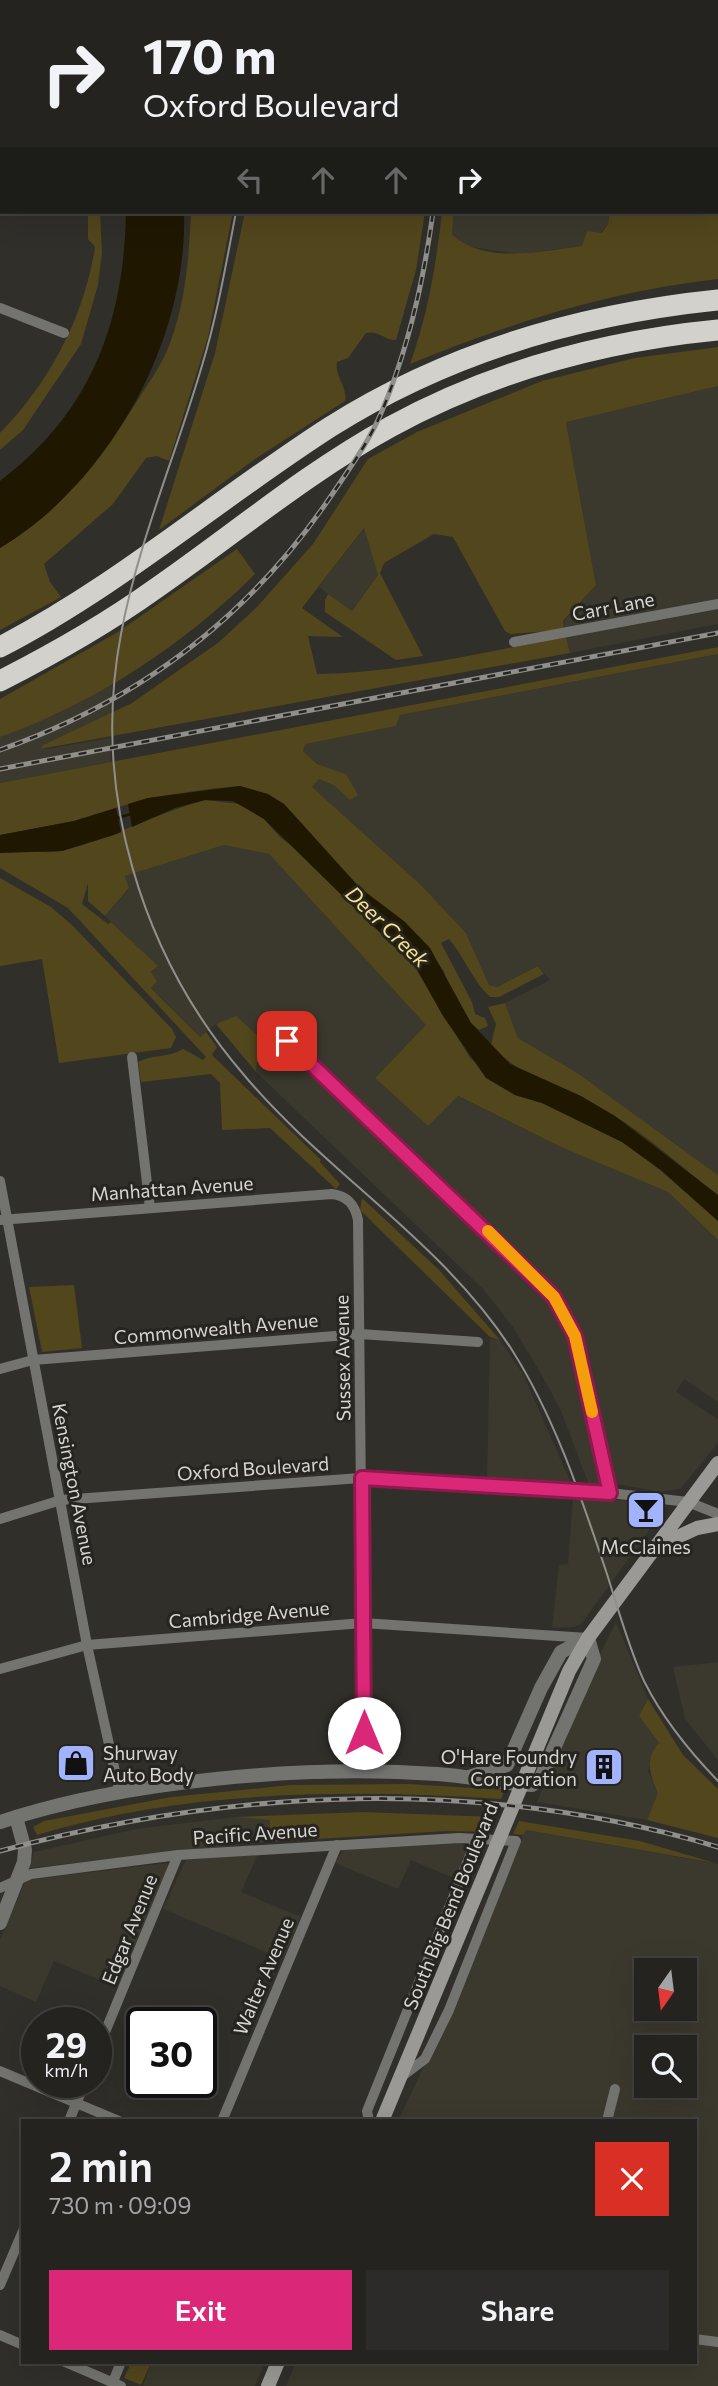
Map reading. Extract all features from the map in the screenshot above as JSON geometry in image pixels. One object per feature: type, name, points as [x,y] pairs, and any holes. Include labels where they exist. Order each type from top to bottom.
[{"type":"highway","points":[[0,647],[77,604],[332,426],[438,370],[510,342],[561,327],[615,314],[718,300]]},
{"type":"highway","points":[[0,681],[44,658],[152,591],[304,481],[419,412],[499,379],[575,355],[640,340],[718,330]]},
{"type":"main road","name":"South Big Bend Boulevard","points":[[383,2119],[553,1703],[588,1638],[718,1463]]},
{"type":"main road","points":[[654,1548],[697,1528],[718,1524]]},
{"type":"main road","points":[[268,2386],[277,2364]]},
{"type":"street","points":[[0,308],[64,333]]},
{"type":"street","name":"Carr Lane","points":[[514,642],[718,604]]},
{"type":"street","points":[[271,1025],[554,1297],[575,1336],[610,1493]]},
{"type":"street","points":[[132,1057],[150,1208]]},
{"type":"street","name":"Kensington Avenue","points":[[0,1181],[3,1219],[61,1500],[87,1644],[120,1794]]},
{"type":"street","name":"Manhattan Avenue","points":[[3,1219],[332,1194],[347,1198]]},
{"type":"street","name":"Sussex Avenue","points":[[347,1198],[354,1206],[358,1220],[364,1772]]},
{"type":"street","name":"Commonwealth Avenue","points":[[0,1369],[33,1360],[360,1334],[478,1342]]},
{"type":"street","name":"Oxford Boulevard","points":[[0,1519],[61,1500],[362,1478],[610,1493],[688,1502],[718,1514]]},
{"type":"street","name":"Cambridge Avenue","points":[[0,1669],[87,1644],[363,1623],[588,1638]]},
{"type":"street","points":[[469,1777],[477,1782],[505,1784],[532,1785],[541,1777],[594,1659],[588,1638],[561,1652],[541,1688],[507,1765],[505,1784]]},
{"type":"street","points":[[0,1822],[120,1794],[242,1776],[364,1772],[469,1777],[507,1765]]},
{"type":"street","points":[[0,1923],[18,1880],[25,1850],[16,1817]]},
{"type":"street","points":[[369,2119],[367,2111],[481,1838]]},
{"type":"street","name":"Pacific Avenue","points":[[0,1888],[31,1874],[178,1855],[481,1838],[513,1841],[437,2035],[425,2059],[401,2077]]},
{"type":"street","name":"Walter Avenue","points":[[223,2119],[337,1845]]},
{"type":"street","name":"Edgar Avenue","points":[[112,2015],[178,1855]]},
{"type":"street","points":[[0,2071],[114,2119]]},
{"type":"street","points":[[607,2119],[615,2088]]},
{"type":"street","points":[[70,2119],[78,2098]]},
{"type":"street","points":[[0,2285],[21,2236]]},
{"type":"street","points":[[0,2335],[21,2344]]},
{"type":"street","points":[[697,2339],[718,2342]]},
{"type":"street","points":[[70,2364],[117,2384],[121,2364]]},
{"type":"shaded area","points":[[88,214],[100,214],[102,252],[98,285],[81,344],[23,430],[0,450],[0,433],[49,370],[73,323],[83,298],[95,247],[88,239]]},
{"type":"shaded area","points":[[191,214],[233,214],[208,337],[169,461],[157,456],[146,458],[113,504],[44,564],[50,582],[61,597],[0,630],[0,548],[43,517],[61,500],[95,462],[125,420],[167,350],[183,294]]},
{"type":"shaded area","points":[[245,214],[425,214],[416,270],[396,340],[366,333],[348,358],[337,362],[345,401],[255,459],[159,530],[215,353]]},
{"type":"shaded area","points":[[442,214],[454,214],[452,234],[465,244],[496,253],[531,253],[582,246],[587,231],[602,233],[608,224],[610,214],[718,214],[718,279],[599,300],[523,322],[410,364],[431,289]]},
{"type":"shaded area","points":[[454,214],[610,214],[608,224],[601,233],[587,232],[582,246],[519,254],[465,246],[452,234]]},
{"type":"shaded area","points":[[718,347],[718,386],[566,422],[596,585],[563,621],[564,630],[510,634],[505,631],[453,537],[434,534],[384,563],[380,573],[423,656],[396,660],[325,612],[328,594],[352,611],[378,575],[364,528],[302,608],[343,637],[308,636],[317,674],[411,666],[566,637],[570,653],[40,749],[43,745],[132,703],[219,642],[256,608],[313,544],[368,459],[417,432],[542,381],[635,358]]},
{"type":"shaded area","points":[[718,386],[718,624],[570,653],[563,622],[596,585],[566,421]]},
{"type":"shaded area","points":[[365,527],[378,575],[351,612],[319,587]]},
{"type":"shaded area","points":[[237,549],[255,574],[198,625],[136,670],[103,690],[70,708],[0,737],[0,699],[118,632]]},
{"type":"shaded area","points":[[718,647],[718,654],[400,715],[396,726],[305,744],[303,751],[317,764],[346,774],[358,795],[350,800],[335,786],[319,779],[312,787],[421,885],[466,933],[489,985],[497,987],[538,966],[544,974],[499,997],[490,997],[449,939],[441,943],[472,1002],[475,1014],[485,1018],[488,1026],[479,1030],[471,1023],[448,985],[444,971],[405,922],[360,888],[284,804],[240,786],[148,798],[74,821],[0,835],[0,783]]},
{"type":"shaded area","points":[[718,654],[718,1175],[576,1072],[518,1038],[505,1003],[550,980],[538,966],[496,987],[489,985],[466,933],[421,885],[312,787],[319,779],[335,786],[346,774],[317,764],[303,751],[305,743],[396,726],[400,715]]},
{"type":"shaded area","points":[[112,685],[110,714],[41,746],[41,749],[47,749],[110,738],[111,762],[0,783],[0,737],[57,714]]},
{"type":"shaded area","points":[[205,800],[240,804],[264,819],[416,968],[470,1058],[515,1095],[542,1103],[622,1142],[660,1170],[718,1221],[718,1240],[668,1192],[563,1148],[458,1096],[428,1126],[375,1078],[426,1025],[269,854],[224,845],[125,876],[129,888],[105,916],[88,901],[88,883],[82,904],[108,924],[111,922],[158,966],[151,972],[157,981],[151,988],[200,1037],[206,1032],[217,1047],[212,1055],[321,1160],[340,1184],[336,1189],[270,1128],[222,1130],[220,1083],[211,1074],[141,1082],[138,1062],[183,1049],[203,1060],[206,1057],[68,908],[0,868],[0,853],[65,850]]},
{"type":"shaded area","points":[[224,845],[269,854],[427,1025],[375,1078],[428,1125],[457,1096],[563,1148],[668,1192],[718,1240],[718,1402],[684,1379],[676,1392],[718,1419],[718,1443],[680,1489],[661,1492],[616,1484],[580,1347],[572,1355],[605,1486],[589,1485],[561,1411],[544,1379],[513,1327],[484,1290],[256,1072],[259,1037],[217,1023],[200,1037],[151,987],[151,973],[157,966],[105,916],[129,889],[125,876]]},
{"type":"shaded area","points":[[0,878],[51,907],[72,925],[172,1029],[176,1037],[171,1048],[59,1063],[42,959],[0,966]]},
{"type":"shaded area","points":[[505,1003],[518,1038],[576,1072],[718,1175],[718,1195],[625,1123],[532,1076],[503,1057],[491,1045],[496,1024],[488,1007]]},
{"type":"shaded area","points":[[236,1016],[259,1037],[256,1072],[216,1024]]},
{"type":"shaded area","points":[[362,1198],[439,1270],[500,1340],[490,1337],[360,1210]]},
{"type":"shaded area","points":[[74,1285],[82,1348],[42,1352],[29,1287]]},
{"type":"shaded area","points":[[490,1338],[500,1340],[523,1374],[572,1485],[487,1480]]},
{"type":"shaded area","points":[[573,1496],[660,1503],[663,1511],[582,1623],[575,1627],[552,1628],[559,1565],[568,1564]]},
{"type":"shaded area","points":[[616,1622],[648,1699],[639,1716],[659,1743],[648,1771],[659,1793],[647,1820],[537,1802],[592,1670]]},
{"type":"shaded area","points":[[718,1662],[718,1760],[685,1719],[673,1667]]},
{"type":"shaded area","points":[[648,1699],[683,1755],[718,1789],[718,1838],[647,1820],[658,1793],[650,1761],[659,1743],[639,1716]]},
{"type":"shaded area","points":[[409,1784],[505,1790],[501,1799],[384,1794],[267,1796],[151,1809],[37,1835],[33,1827],[44,1821],[171,1797],[291,1785]]},
{"type":"shaded area","points":[[363,1812],[494,1817],[488,1832],[447,1831],[268,1842],[270,1820],[235,1817]]},
{"type":"shaded area","points":[[235,1817],[270,1820],[268,1842],[29,1868],[34,1852],[136,1829]]},
{"type":"shaded area","points":[[519,1821],[640,1841],[715,1863],[526,1830],[523,1835],[513,1834]]},
{"type":"shaded area","points":[[525,1830],[718,1864],[718,2386],[286,2386],[296,2364],[697,2364],[697,2119],[399,2119],[461,1988]]},
{"type":"shaded area","points":[[456,1842],[463,1845],[466,1852],[458,1880],[411,1860],[398,1889],[335,1863],[344,1849]]},
{"type":"shaded area","points":[[258,1854],[241,1892],[301,1917],[283,1959],[163,1909],[186,1860]]},
{"type":"shaded area","points":[[167,1863],[168,1867],[119,1988],[54,1961],[36,2002],[0,1986],[0,1940],[26,1880]]},
{"type":"shaded area","points":[[131,2364],[151,2364],[141,2385],[124,2378]]},
{"type":"shaded area","points":[[150,2364],[265,2364],[255,2386],[143,2386]]},
{"type":"water","points":[[126,214],[184,214],[182,261],[172,309],[156,357],[134,404],[107,447],[75,486],[39,520],[0,548],[0,481],[31,454],[58,425],[79,395],[109,328],[124,253]]},
{"type":"water","points":[[240,786],[268,794],[284,804],[360,888],[405,922],[430,948],[471,1023],[510,1064],[581,1096],[615,1116],[718,1195],[718,1221],[661,1170],[622,1142],[542,1103],[515,1095],[486,1078],[443,1016],[416,968],[264,819],[233,801],[205,800],[175,808],[132,827],[128,804],[148,798]]},
{"type":"water","points":[[116,808],[121,832],[114,835],[62,851],[0,853],[0,835],[74,821]]},
{"type":"waterway","name":"Deer Creek","points":[[117,818],[131,814]]},
{"type":"tram line","points":[[236,214],[207,349],[147,533],[121,634],[113,693],[113,752],[120,811],[133,868],[152,924],[177,978],[208,1028],[244,1075],[311,1144],[452,1275],[484,1311],[512,1350],[541,1402],[565,1457],[644,1681],[677,1734],[718,1781]]},
{"type":"railway","points":[[0,750],[51,730],[145,680],[188,649],[228,615],[266,578],[301,537],[372,433],[382,411],[400,363],[414,313],[433,214]]},
{"type":"railway","points":[[0,769],[718,633]]},
{"type":"railway","points":[[0,1851],[89,1830],[178,1814],[268,1803],[359,1799],[449,1801],[539,1809],[629,1824],[718,1847]]},
{"type":"slow traffic","points":[[488,1231],[554,1297],[575,1336],[592,1412]]},
{"type":"place","name":"McClaines","points":[[646,1510]]},
{"type":"place","name":"Shurway Auto Body","points":[[76,1763]]},
{"type":"place","name":"O'Hare Foundry Corporation","points":[[604,1767]]},
{"type":"route","points":[[287,1041],[554,1297],[575,1336],[610,1493],[362,1478],[364,1733]]}]
